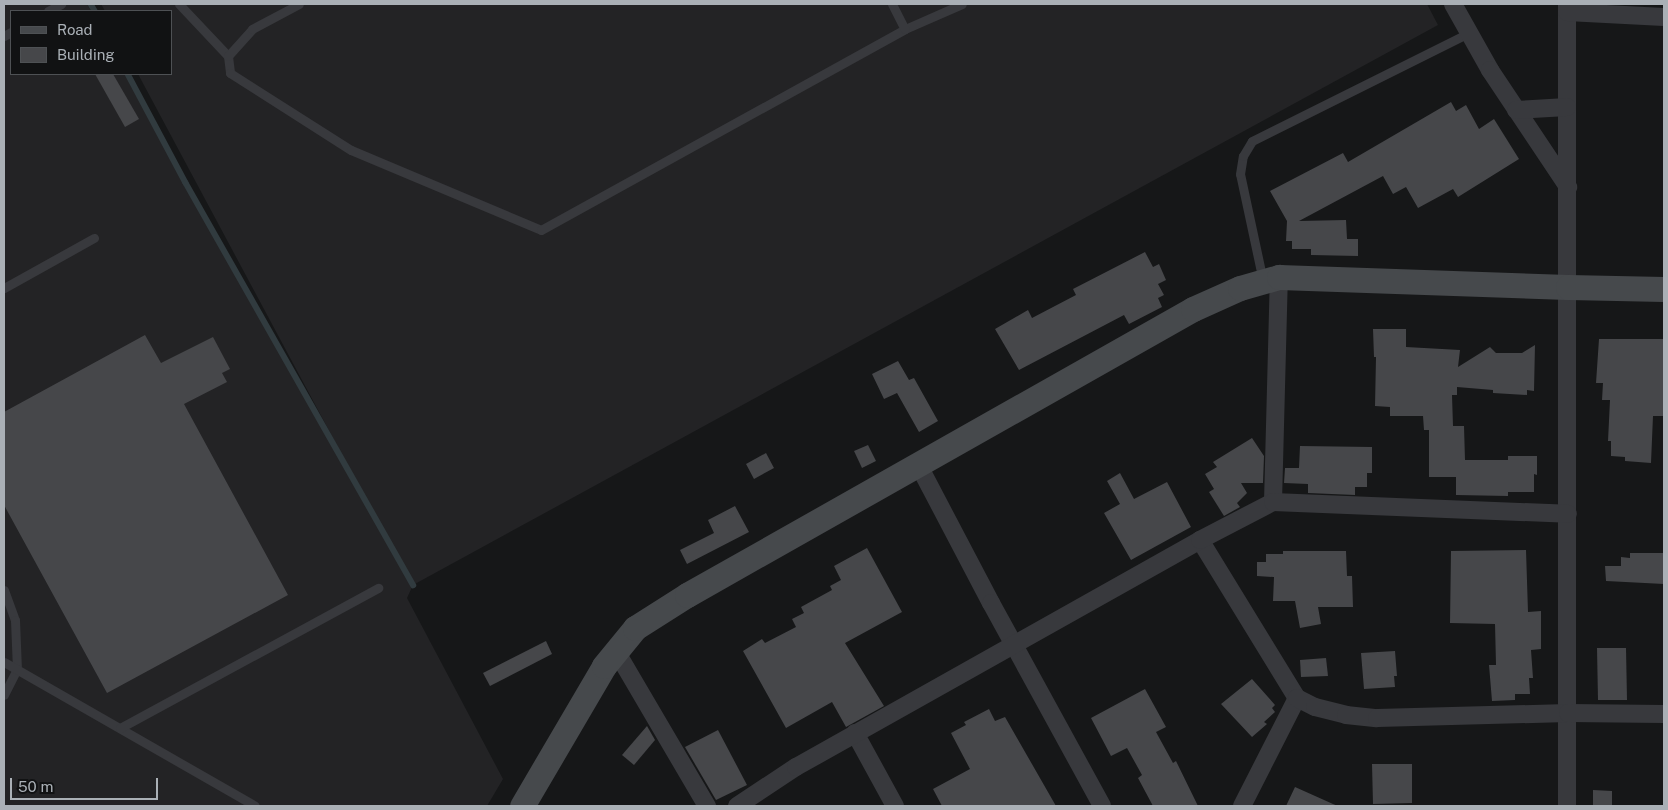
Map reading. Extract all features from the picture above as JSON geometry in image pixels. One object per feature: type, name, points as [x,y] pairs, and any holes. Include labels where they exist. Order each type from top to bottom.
[{"type":"street","points":[[1452,4],[1516,110],[1568,186]]},
{"type":"street","points":[[1567,806],[1567,8],[1664,17]]},
{"type":"street","points":[[1516,110],[1568,107]]},
{"type":"street","points":[[1271,279],[1273,502]]},
{"type":"street","points":[[522,806],[604,666],[635,628],[687,595],[918,464],[1194,309],[1240,288],[1271,279],[1664,289]]},
{"type":"street","points":[[918,464],[1014,646],[1102,806]]},
{"type":"street","points":[[737,806],[796,766],[1014,646],[1200,540],[1273,502],[1568,514]]},
{"type":"street","points":[[1200,540],[1297,698],[1315,707],[1346,715],[1377,718],[1568,713],[1664,714]]},
{"type":"street","points":[[616,651],[707,806]]},
{"type":"street","points":[[1242,806],[1297,698]]},
{"type":"street","points":[[855,733],[895,806]]},
{"type":"lane","points":[[50,10],[61,4]]},
{"type":"lane","points":[[179,4],[228,56],[230,73],[351,150],[541,230],[905,29],[962,4]]},
{"type":"lane","points":[[228,56],[252,29],[299,4]]},
{"type":"lane","points":[[892,4],[905,29]]},
{"type":"lane","points":[[1271,279],[1240,174],[1243,156],[1252,141],[1469,33]]},
{"type":"lane","points":[[4,288],[94,238]]},
{"type":"lane","points":[[120,728],[378,588]]},
{"type":"lane","points":[[4,590],[15,620],[17,669],[4,695]]},
{"type":"lane","points":[[4,662],[255,806]]},
{"type":"shaded area","points":[[4,4],[87,4],[90,10],[10,10],[10,75],[127,75],[393,550],[139,75],[172,75],[172,10],[104,10],[101,4],[1427,4],[1438,25],[413,585],[407,598],[503,779],[487,806],[4,806]]},
{"type":"building","points":[[96,75],[114,75],[139,119],[125,127]]},
{"type":"building","points":[[1451,102],[1456,111],[1466,105],[1479,129],[1494,119],[1519,159],[1458,197],[1453,189],[1418,208],[1406,187],[1393,194],[1383,176],[1299,221],[1346,220],[1347,239],[1358,239],[1358,256],[1311,255],[1311,249],[1292,249],[1292,241],[1286,241],[1287,221],[1270,191],[1343,153],[1348,162]]},
{"type":"building","points":[[1145,252],[1153,267],[1159,264],[1166,280],[1158,284],[1164,295],[1158,298],[1162,307],[1129,324],[1124,315],[1019,370],[995,329],[1028,310],[1032,318],[1076,295],[1073,289]]},
{"type":"building","points":[[1373,329],[1406,329],[1406,347],[1460,350],[1458,367],[1490,347],[1496,353],[1522,353],[1535,345],[1534,391],[1527,390],[1527,395],[1493,393],[1493,390],[1457,387],[1457,395],[1452,395],[1453,426],[1464,426],[1465,460],[1508,460],[1508,456],[1537,456],[1537,475],[1534,474],[1534,492],[1508,492],[1508,496],[1456,495],[1456,477],[1429,477],[1429,430],[1424,430],[1423,416],[1390,416],[1390,407],[1375,406],[1376,357],[1374,357]]},
{"type":"building","points":[[145,335],[161,363],[213,337],[230,369],[222,373],[227,382],[184,404],[288,595],[107,693],[4,505],[4,412]]},
{"type":"building","points":[[1599,339],[1664,339],[1664,416],[1653,416],[1651,463],[1625,461],[1625,457],[1611,456],[1611,441],[1608,441],[1610,400],[1602,400],[1603,383],[1596,383]]},
{"type":"building","points":[[898,361],[909,380],[914,378],[938,421],[919,432],[897,393],[884,399],[872,374]]},
{"type":"building","points":[[1252,438],[1264,456],[1263,483],[1241,483],[1247,493],[1237,503],[1240,507],[1224,516],[1209,492],[1214,489],[1205,474],[1217,467],[1213,462]]},
{"type":"building","points":[[868,445],[876,461],[862,468],[854,451]]},
{"type":"building","points":[[1300,446],[1372,447],[1372,473],[1367,473],[1367,487],[1355,487],[1355,495],[1308,493],[1308,484],[1284,483],[1285,468],[1299,468]]},
{"type":"building","points":[[766,453],[774,468],[754,479],[746,464]]},
{"type":"building","points":[[1120,473],[1134,499],[1167,482],[1191,527],[1131,560],[1104,513],[1120,504],[1107,481]]},
{"type":"building","points":[[735,506],[749,532],[687,564],[680,550],[714,533],[708,520]]},
{"type":"building","points":[[867,548],[902,612],[845,643],[884,706],[846,727],[832,702],[786,728],[743,651],[762,639],[765,643],[796,627],[792,619],[804,613],[801,607],[832,590],[830,586],[841,580],[834,566]]},
{"type":"building","points":[[1526,550],[1528,612],[1541,611],[1541,649],[1531,650],[1533,678],[1529,678],[1530,694],[1515,694],[1515,700],[1492,701],[1489,665],[1496,665],[1495,624],[1450,623],[1451,551]]},
{"type":"building","points":[[1283,551],[1346,551],[1347,576],[1352,576],[1353,607],[1318,607],[1321,624],[1300,628],[1295,601],[1273,601],[1274,577],[1257,576],[1257,562],[1266,562],[1266,554],[1283,554]]},
{"type":"building","points":[[1630,553],[1664,553],[1664,584],[1606,581],[1605,566],[1621,566],[1621,557],[1630,558]]},
{"type":"building","points":[[546,641],[552,654],[490,686],[483,673]]},
{"type":"building","points":[[1597,648],[1626,648],[1627,700],[1598,700]]},
{"type":"building","points":[[1395,651],[1397,676],[1394,676],[1395,687],[1364,689],[1361,653]]},
{"type":"building","points":[[1326,658],[1328,676],[1301,677],[1300,660]]},
{"type":"building","points":[[1252,679],[1275,705],[1272,708],[1275,712],[1264,722],[1267,724],[1252,737],[1221,704]]},
{"type":"building","points":[[1145,689],[1166,727],[1156,732],[1173,763],[1176,761],[1198,806],[1153,806],[1138,778],[1142,775],[1127,748],[1111,756],[1091,718]]},
{"type":"building","points":[[989,709],[995,721],[1005,717],[1056,806],[942,806],[933,789],[970,769],[951,733],[966,725],[964,722]]},
{"type":"building","points":[[647,726],[655,740],[634,765],[622,755]]},
{"type":"building","points":[[718,730],[747,785],[716,800],[685,747]]},
{"type":"building","points":[[1372,764],[1412,764],[1412,803],[1373,804]]},
{"type":"building","points":[[1295,787],[1333,804],[1338,806],[1286,806]]},
{"type":"building","points":[[1593,790],[1612,791],[1612,806],[1593,806]]},
{"type":"waterway","points":[[91,4],[94,10]]},
{"type":"waterway","points":[[129,75],[186,183],[413,585]]}]
